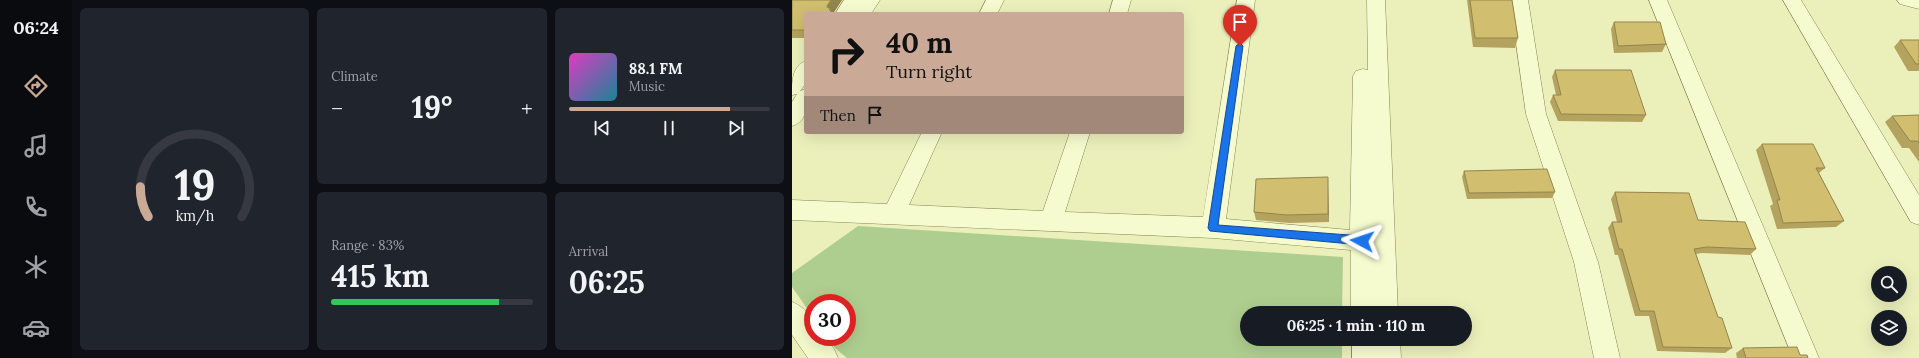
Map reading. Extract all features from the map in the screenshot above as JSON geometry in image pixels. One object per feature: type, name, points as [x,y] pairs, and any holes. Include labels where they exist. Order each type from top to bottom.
[{"type":"street","points":[[845,12],[853,0]]},
{"type":"street","points":[[863,12],[872,0]]},
{"type":"street","points":[[989,12],[995,0]]},
{"type":"street","points":[[1119,12],[1122,0]]},
{"type":"street","points":[[1213,228],[1246,0]]},
{"type":"street","points":[[1364,0],[1362,241],[1364,306]]},
{"type":"street","points":[[1376,0],[1385,306]]},
{"type":"street","points":[[1519,0],[1536,114],[1586,262],[1607,358]]},
{"type":"street","points":[[1658,0],[1806,358]]},
{"type":"street","points":[[1792,0],[1919,214]]},
{"type":"street","points":[[1906,0],[1919,3]]},
{"type":"street","points":[[792,88],[804,71]]},
{"type":"street","points":[[792,118],[804,100]]},
{"type":"street","points":[[893,214],[931,134]]},
{"type":"street","points":[[1051,221],[1079,134]]},
{"type":"street","points":[[792,210],[1213,228],[1362,241]]},
{"type":"street","points":[[792,314],[819,352],[825,358]]},
{"type":"street","points":[[1365,346],[1365,358]]},
{"type":"street","points":[[1387,346],[1388,358]]},
{"type":"green space","points":[[858,226],[1343,257],[1342,306],[1240,306],[1240,346],[1342,346],[1342,358],[847,358],[834,346],[856,346],[856,294],[804,294],[804,304],[792,287],[792,273]]},
{"type":"building","points":[[792,0],[831,0],[827,6],[828,8],[831,8],[829,10],[832,10],[830,12],[804,12],[804,30],[792,30]]},
{"type":"building","points":[[1470,0],[1512,0],[1518,38],[1475,38]]},
{"type":"building","points":[[1614,22],[1660,22],[1666,44],[1618,46]]},
{"type":"building","points":[[1900,40],[1919,40],[1919,64],[1916,64]]},
{"type":"building","points":[[1555,70],[1631,70],[1646,115],[1561,114],[1553,95],[1561,95]]},
{"type":"building","points":[[1919,115],[1919,143],[1917,141],[1910,141],[1892,116]]},
{"type":"building","points":[[1762,144],[1813,144],[1825,168],[1816,168],[1844,221],[1783,223],[1777,200],[1780,200]]},
{"type":"building","points":[[1547,169],[1555,192],[1469,193],[1464,171]]},
{"type":"building","points":[[1328,177],[1328,214],[1287,215],[1254,212],[1256,179]]},
{"type":"building","points":[[1615,192],[1689,193],[1698,220],[1745,222],[1756,249],[1707,247],[1694,249],[1718,317],[1722,318],[1732,348],[1663,347],[1654,311],[1640,311],[1622,249],[1619,249],[1612,222],[1622,222]]},
{"type":"building","points":[[1797,347],[1800,355],[1807,355],[1808,358],[1746,358],[1743,348]]},
{"type":"route","points":[[1240,46],[1213,228],[1362,241]]}]
